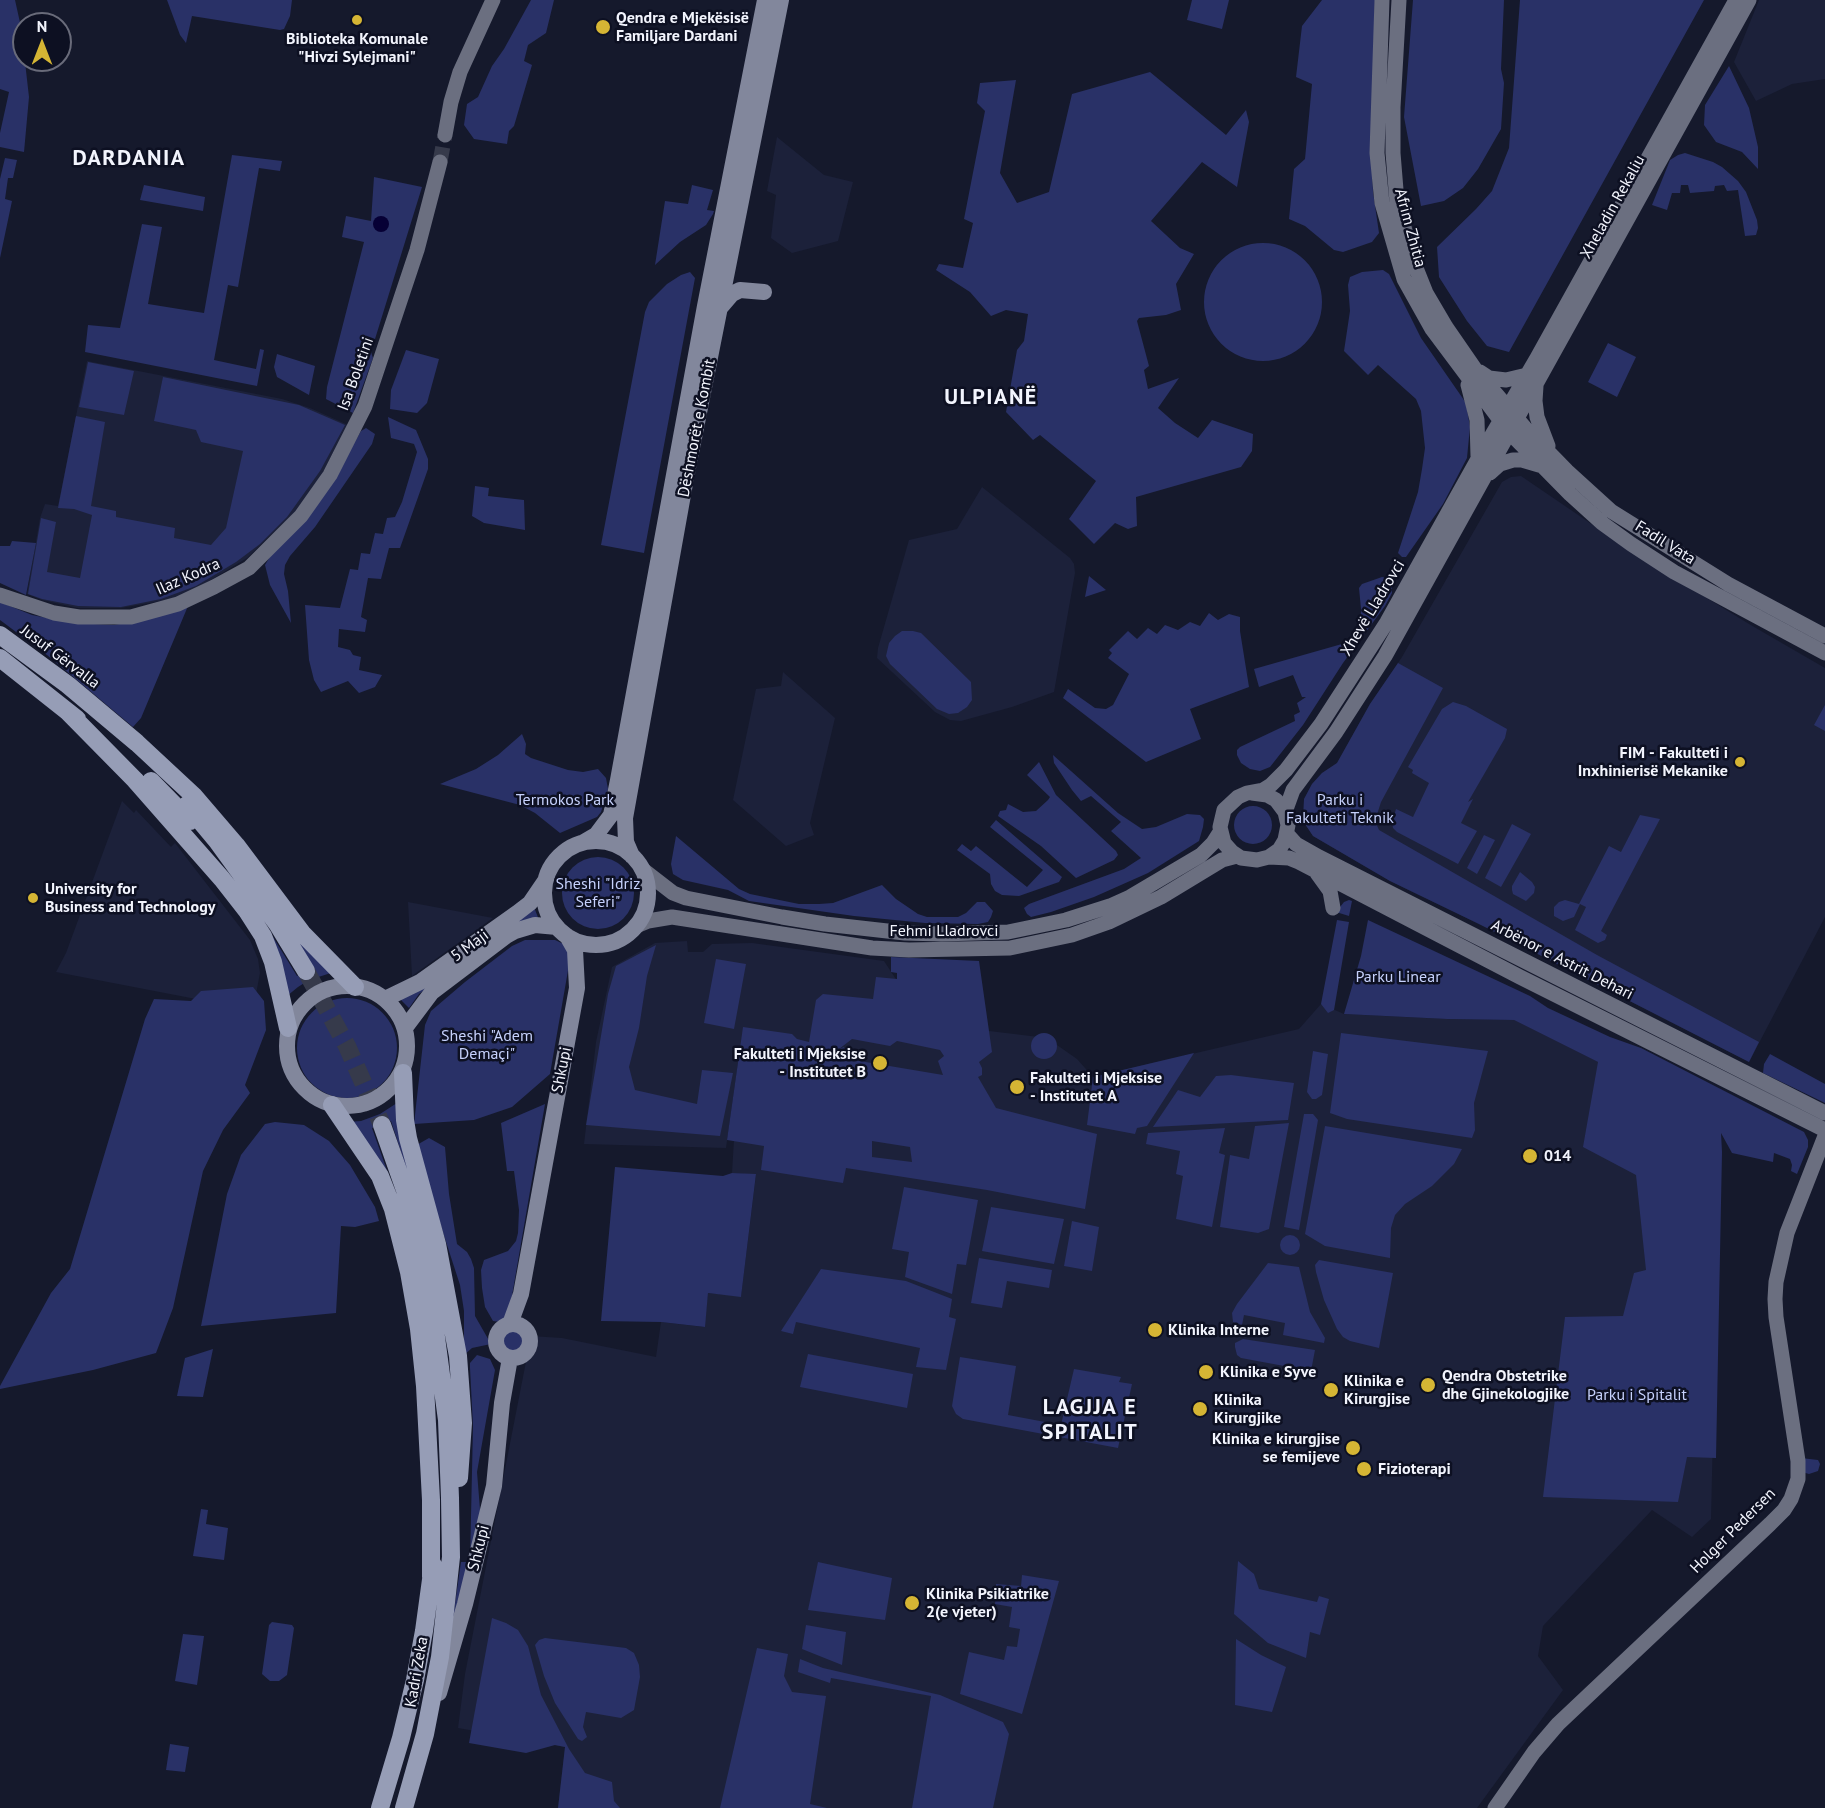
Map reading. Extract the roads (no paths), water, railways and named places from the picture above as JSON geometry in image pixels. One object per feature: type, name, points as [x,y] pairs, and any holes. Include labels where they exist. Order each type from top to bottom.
[{"type":"highway","name":"Jusuf Gërvalla","points":[[0,635],[97,709]]},
{"type":"highway","points":[[0,658],[124,754],[234,865]]},
{"type":"highway","points":[[97,709],[217,841],[278,925],[306,971]]},
{"type":"highway","points":[[97,709],[201,803],[236,845],[302,933],[355,987]]},
{"type":"highway","points":[[68,712],[157,804],[247,911],[263,936],[273,962],[288,1028]]},
{"type":"highway","points":[[403,1073],[408,1138],[437,1244],[458,1356],[463,1423],[458,1501],[452,1540]]},
{"type":"highway","points":[[332,1105],[380,1176],[393,1209],[409,1272],[419,1329],[425,1386],[431,1500],[431,1577]]},
{"type":"highway","points":[[382,1125],[415,1224],[430,1292],[447,1420],[452,1540]]},
{"type":"highway","points":[[431,1577],[440,1500],[439,1357]]},
{"type":"highway","name":"Kadri Zeka","points":[[404,1808],[425,1734],[440,1658],[450,1579],[452,1540]]},
{"type":"highway","name":"Kadri Zeka","points":[[380,1808],[415,1680],[431,1577]]},
{"type":"main road","points":[[445,135],[451,102],[460,72],[493,0]]},
{"type":"main road","name":"Dëshmorët e Kombit","points":[[584,842],[596,835],[605,825],[611,815],[616,792],[705,306],[765,0]]},
{"type":"main road","name":"Dëshmorët e Kombit","points":[[637,862],[626,842],[624,818],[719,309],[782,0]]},
{"type":"main road","name":"Afrim Zhitia","points":[[1382,0],[1377,153],[1382,203],[1404,279],[1432,329],[1469,370],[1508,420]]},
{"type":"main road","name":"Afrim Zhitia","points":[[1399,0],[1393,153],[1400,212],[1408,249],[1426,293],[1469,370]]},
{"type":"main road","name":"Xheladin Rekaliu","points":[[1533,377],[1736,0]]},
{"type":"main road","name":"Xheladin Rekaliu","points":[[1508,420],[1749,0]]},
{"type":"main road","name":"Isa Boletini","points":[[249,568],[301,516],[315,497],[330,475],[365,406],[417,249],[440,162]]},
{"type":"main road","points":[[719,309],[732,294],[740,290],[764,292]]},
{"type":"main road","points":[[1478,459],[1477,420],[1469,370],[1489,378],[1506,380],[1533,377],[1537,417],[1547,462],[1506,461],[1494,468],[1482,482]]},
{"type":"main road","name":"Xhevë Lladrovci","points":[[1252,793],[1263,790],[1279,778],[1340,697],[1403,595],[1478,459],[1508,420]]},
{"type":"main road","name":"Xhevë Lladrovci","points":[[1285,812],[1293,789],[1336,732],[1385,656],[1482,482],[1508,420]]},
{"type":"main road","name":"Fadil Vata","points":[[1508,420],[1586,509],[1631,544],[1674,572],[1825,653]]},
{"type":"main road","name":"Fadil Vata","points":[[1547,462],[1611,511],[1728,584],[1825,636]]},
{"type":"main road","name":"Ilaz Kodra","points":[[0,595],[54,613],[79,617],[131,617],[158,611],[194,598],[249,568]]},
{"type":"main road","points":[[1269,857],[1282,845],[1287,834],[1288,821],[1285,812],[1271,797],[1262,794],[1252,793],[1238,797],[1227,806],[1221,819],[1220,832],[1228,848],[1237,856],[1253,861],[1269,857],[1289,858],[1313,869],[1326,884],[1333,908]]},
{"type":"main road","name":"Fehmi Lladrovci","points":[[637,862],[673,893],[687,898],[782,917],[836,926],[905,933],[1008,932],[1066,920],[1130,897],[1201,855],[1220,832]]},
{"type":"main road","name":"Arbënor e Astrit Dehari","points":[[1287,834],[1296,844],[1319,857],[1825,1113]]},
{"type":"main road","points":[[584,842],[604,842],[617,845],[637,862],[647,883],[648,898],[644,913],[636,926],[624,937],[609,943],[593,945],[579,942],[562,932],[547,911],[544,896],[545,880],[551,866],[562,853],[584,842]]},
{"type":"main road","name":"Fehmi Lladrovci","points":[[636,926],[648,921],[672,917],[872,948],[909,950],[1010,948],[1054,940],[1109,922],[1161,897],[1222,860],[1237,856]]},
{"type":"main road","name":"Arbënor e Astrit Dehari","points":[[1313,869],[1520,977],[1825,1130]]},
{"type":"main road","name":"5 Maji","points":[[385,999],[420,982],[518,913],[530,903],[545,880]]},
{"type":"main road","name":"5 Maji","points":[[405,1028],[432,992],[506,936],[535,925],[562,932]]},
{"type":"main road","name":"Shkupi","points":[[562,932],[575,950],[578,988]]},
{"type":"main road","name":"Shkupi","points":[[425,1734],[453,1648],[485,1524],[497,1470],[502,1403],[510,1358],[524,1355],[529,1347],[529,1335],[517,1326],[521,1294],[578,988],[594,954],[609,943]]},
{"type":"main road","points":[[355,987],[373,991],[385,999],[399,1014],[405,1028],[408,1049],[403,1073],[387,1092],[370,1103],[351,1106],[332,1105],[313,1096],[299,1082],[288,1064],[285,1045],[288,1028],[298,1010],[314,995],[333,988],[355,987]]},
{"type":"main road","name":"Holger Pedersen","points":[[1495,1808],[1534,1752],[1558,1724],[1770,1524],[1791,1499],[1798,1479],[1798,1461],[1775,1308],[1776,1282],[1787,1233],[1825,1136]]},
{"type":"main road","points":[[510,1358],[500,1352],[496,1341],[498,1332],[517,1326]]},
{"type":"tunnel","points":[[440,162],[445,135]]},
{"type":"tunnel","points":[[306,971],[347,1046],[382,1125]]},
{"type":"place","name":"Biblioteka Komunale \"Hivzi Sylejmani\"","points":[[357,20]]},
{"type":"place","name":"Qendra e Mjekësisë Familjare Dardani","points":[[603,27]]},
{"type":"place","name":"FIM - Fakulteti i Inxhinierisë Mekanike","points":[[1740,762]]},
{"type":"place","name":"University for Business and Technology","points":[[33,898]]},
{"type":"place","name":"Fakulteti i Mjeksise - Institutet B","points":[[880,1063]]},
{"type":"place","name":"Fakulteti i Mjeksise - Institutet A","points":[[1017,1087]]},
{"type":"place","name":"014","points":[[1530,1156]]},
{"type":"place","name":"Klinika Interne","points":[[1155,1330]]},
{"type":"place","name":"Klinika e Syve","points":[[1206,1372]]},
{"type":"place","name":"Qendra Obstetrike dhe Gjinekologjike","points":[[1428,1385]]},
{"type":"place","name":"Klinika e Kirurgjise","points":[[1331,1390]]},
{"type":"place","name":"Klinika Kirurgjike","points":[[1200,1409]]},
{"type":"place","name":"Klinika e kirurgjise se femijeve","points":[[1353,1448]]},
{"type":"place","name":"Fizioterapi","points":[[1364,1469]]},
{"type":"place","name":"Klinika Psikiatrike 2(e vjeter)","points":[[912,1603]]},
{"type":"district","name":"DARDANIA","points":[[129,159]]},
{"type":"district","name":"ULPIANË","points":[[991,398]]},
{"type":"district","name":"LAGJJA E SPITALIT","points":[[1090,1420]]},
{"type":"park label","name":"Termokos Park","points":[[565,800]]},
{"type":"park label","name":"Parku i Fakulteti Teknik","points":[[1340,809]]},
{"type":"park label","name":"Sheshi \"Idriz Seferi\"","points":[[598,893]]},
{"type":"park label","name":"Parku Linear","points":[[1398,977]]},
{"type":"park label","name":"Sheshi \"Adem Demaçi\"","points":[[487,1045]]},
{"type":"park label","name":"Parku i Spitalit","points":[[1637,1395]]}]
